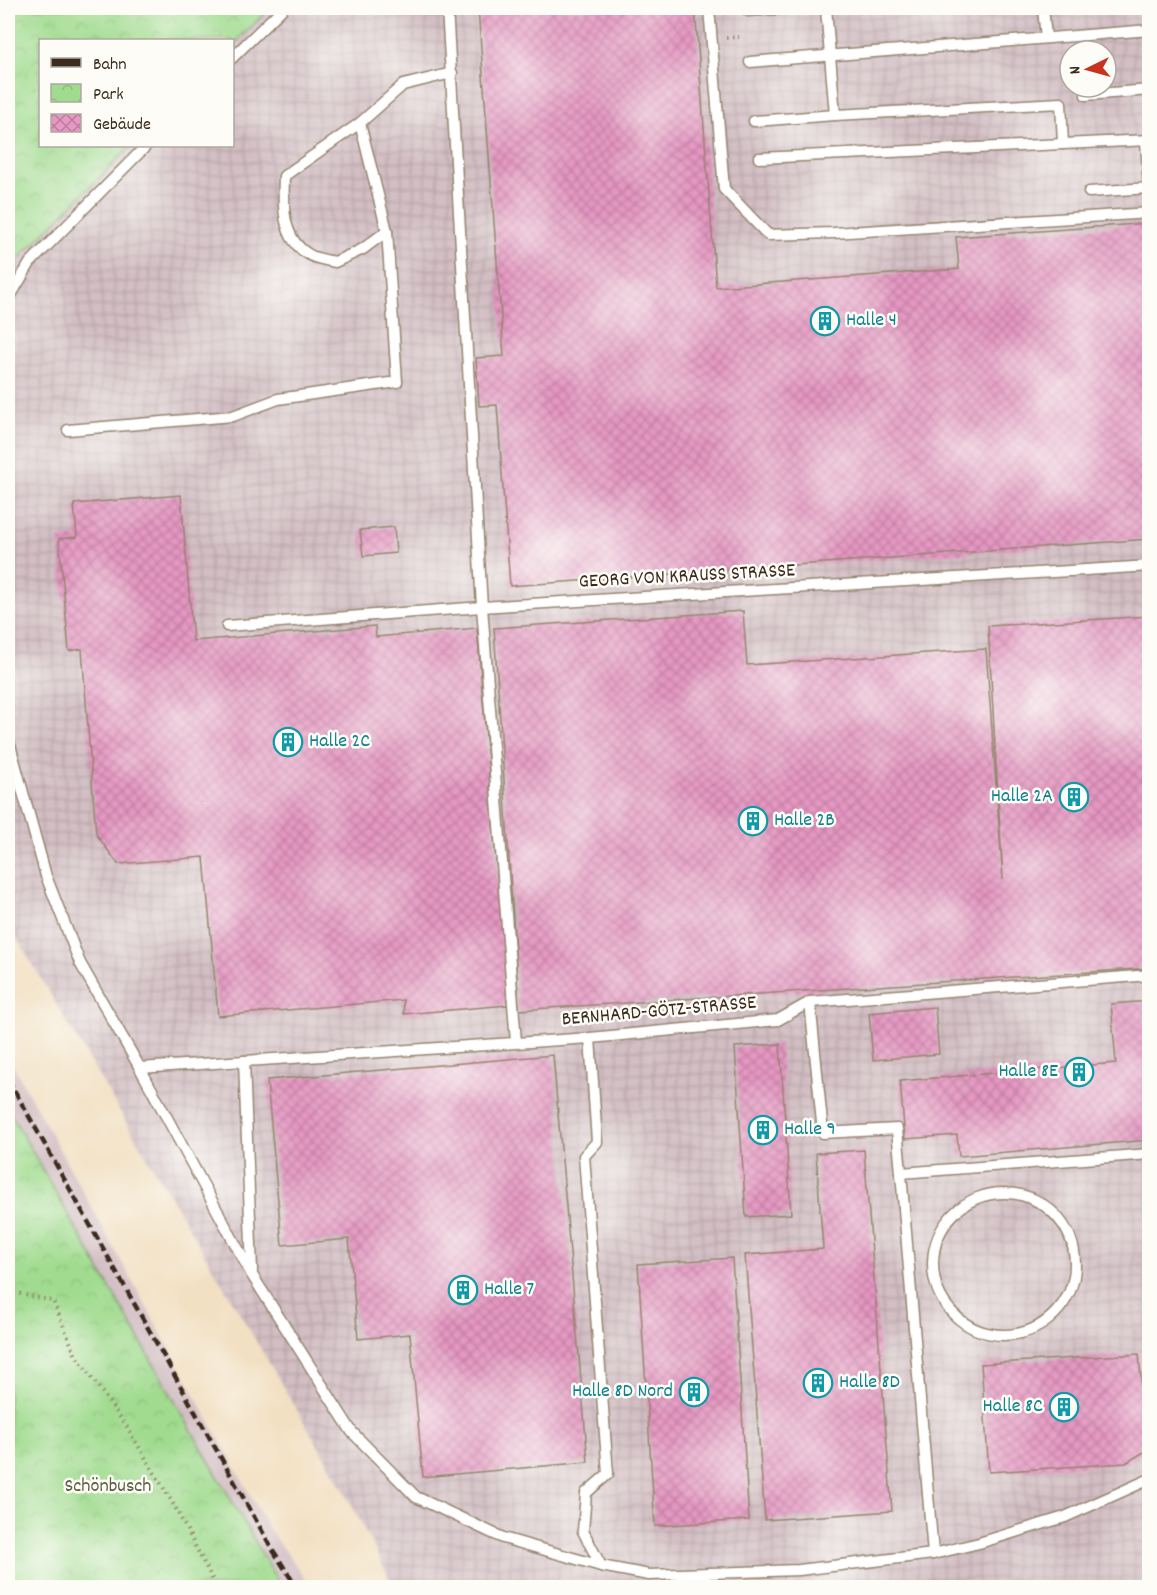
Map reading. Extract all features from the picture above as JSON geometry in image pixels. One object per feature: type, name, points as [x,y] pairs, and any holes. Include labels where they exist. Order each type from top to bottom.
[{"type":"lane","points":[[234,56],[283,8]]},
{"type":"lane","points":[[447,8],[482,607],[516,1042]]},
{"type":"lane","points":[[709,8],[724,189],[768,235],[1149,213]]},
{"type":"lane","points":[[748,11],[796,8]]},
{"type":"lane","points":[[826,8],[835,115]]},
{"type":"lane","points":[[1043,8],[1046,38]]},
{"type":"lane","points":[[750,62],[1149,30]]},
{"type":"lane","points":[[387,231],[363,249],[335,262],[308,254],[294,240],[283,216],[284,176],[360,123],[403,85],[452,73]]},
{"type":"lane","points":[[1118,92],[1149,90]]},
{"type":"lane","points":[[754,121],[1061,103],[1063,144]]},
{"type":"lane","points":[[68,430],[232,416],[278,399],[397,382],[387,231],[360,123]]},
{"type":"lane","points":[[759,158],[1148,140],[1149,188],[1089,192]]},
{"type":"lane","points":[[8,300],[30,263],[145,147]]},
{"type":"lane","name":"GEORG VON KRAUSS STRASSE","points":[[227,626],[482,607],[1149,566]]},
{"type":"lane","points":[[8,738],[46,876],[80,963],[140,1068],[252,1275],[352,1432],[416,1497],[503,1538],[601,1566],[649,1575],[787,1570],[933,1554],[1065,1517],[1149,1479]]},
{"type":"lane","name":"BERNHARD-GÖTZ-STRASSE","points":[[140,1068],[590,1038],[778,1020],[810,1002],[1149,975]]},
{"type":"lane","points":[[810,1002],[823,1133],[897,1129],[933,1554]]},
{"type":"lane","points":[[590,1038],[597,1142],[584,1156],[608,1474],[586,1493],[583,1531],[601,1566]]},
{"type":"lane","points":[[244,1060],[252,1275]]},
{"type":"lane","points":[[901,1173],[1149,1154]]},
{"type":"lane","points":[[1001,1191],[1037,1199],[1066,1226],[1077,1268],[1061,1311],[1023,1335],[975,1332],[944,1307],[931,1272],[937,1235],[963,1204],[1001,1191]]},
{"type":"path","points":[[731,38],[738,38]]},
{"type":"path","points":[[8,1291],[53,1301],[76,1356],[127,1427],[175,1507],[217,1587]]},
{"type":"shaded area","points":[[270,8],[1149,8],[1149,1587],[394,1587],[341,1484],[8,923],[8,269],[130,147],[234,147],[234,44]]},
{"type":"shaded area","points":[[8,1056],[269,1529],[312,1587],[281,1587],[8,1109]]},
{"type":"green space","points":[[8,8],[270,8],[234,44],[234,39],[39,39],[39,147],[130,147],[8,269]]},
{"type":"green space","name":"Schönbusch","points":[[8,1109],[281,1587],[8,1587]]},
{"type":"building","name":"Halle 4","points":[[478,8],[695,8],[716,287],[959,269],[956,237],[1150,223],[1150,539],[510,586],[497,405],[479,406],[476,358],[504,356]]},
{"type":"building","name":"Halle 2C","points":[[181,495],[193,641],[375,626],[376,637],[477,628],[508,1005],[404,1014],[403,1000],[218,1016],[204,857],[118,864],[96,834],[82,649],[69,651],[59,539],[77,537],[74,504]]},
{"type":"building","points":[[394,527],[396,553],[363,556],[360,530]]},
{"type":"building","name":"Halle 2B","points":[[743,611],[747,665],[986,649],[1003,880],[988,626],[1150,616],[1150,968],[519,1010],[494,628]]},
{"type":"building","name":"Halle 8E","points":[[1150,1001],[1150,1140],[959,1156],[957,1135],[905,1139],[900,1081],[1116,1063],[1111,1004]]},
{"type":"building","points":[[935,1007],[939,1054],[873,1060],[869,1013]]},
{"type":"building","name":"Halle 9","points":[[780,1044],[791,1214],[746,1217],[735,1047]]},
{"type":"building","name":"Halle 7","points":[[553,1055],[588,1462],[423,1477],[410,1334],[358,1339],[349,1239],[282,1245],[267,1080]]},
{"type":"building","name":"Halle 8D","points":[[864,1150],[892,1511],[765,1520],[745,1255],[823,1249],[816,1153]]},
{"type":"building","name":"Halle 8D Nord","points":[[732,1258],[749,1520],[655,1526],[638,1264]]},
{"type":"building","name":"Halle 8C","points":[[1139,1354],[1147,1450],[1126,1463],[989,1472],[981,1364]]},
{"type":"railway","points":[[8,1079],[271,1547],[297,1588]]},
{"type":"place","name":"Halle 4","points":[[825,321]]},
{"type":"place","name":"Halle 2C","points":[[288,742]]},
{"type":"place","name":"Halle 2A","points":[[1074,797]]},
{"type":"place","name":"Halle 2B","points":[[753,821]]},
{"type":"place","name":"Halle 8E","points":[[1079,1072]]},
{"type":"place","name":"Halle 9","points":[[763,1130]]},
{"type":"place","name":"Halle 7","points":[[463,1290]]},
{"type":"place","name":"Halle 8D","points":[[818,1383]]},
{"type":"place","name":"Halle 8D Nord","points":[[694,1392]]},
{"type":"place","name":"Halle 8C","points":[[1064,1407]]}]
